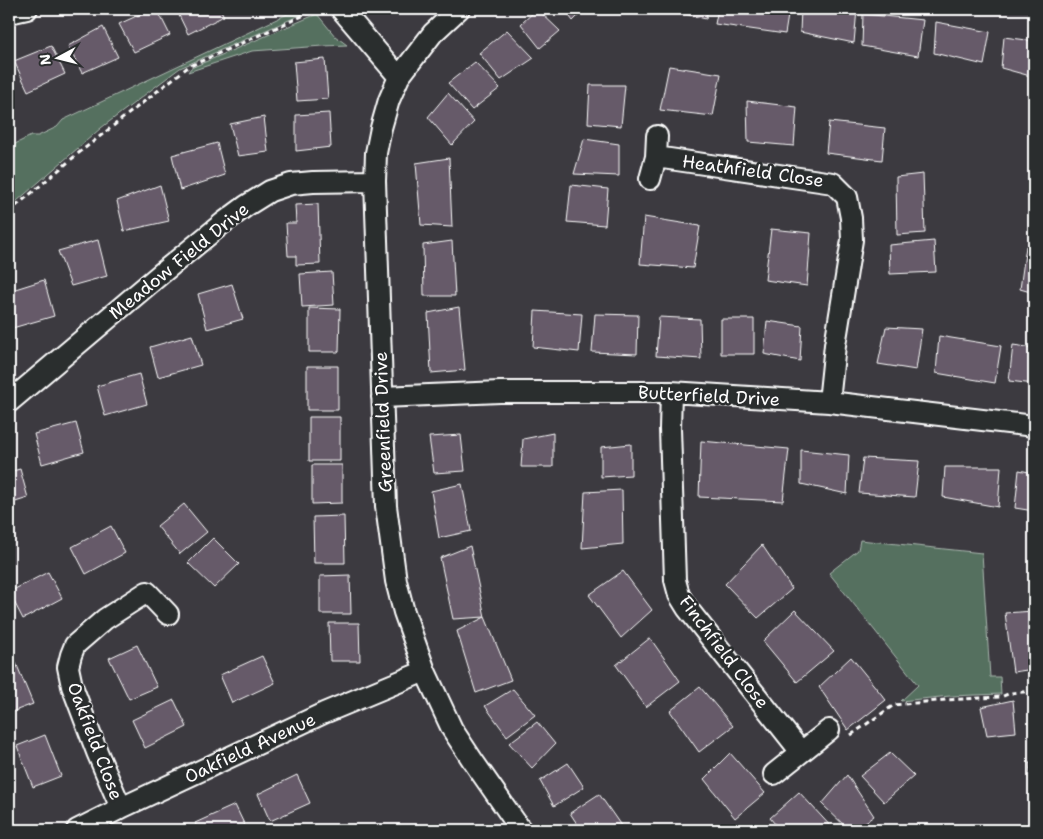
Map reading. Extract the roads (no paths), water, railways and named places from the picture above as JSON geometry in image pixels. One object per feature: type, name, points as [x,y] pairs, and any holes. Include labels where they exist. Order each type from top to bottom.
[{"type":"street","points":[[9,13],[27,9]]},
{"type":"street","points":[[342,9],[399,77]]},
{"type":"street","name":"Greenfield Drive","points":[[459,9],[433,32],[399,77],[380,128],[376,153],[375,181],[386,506],[396,581],[404,612],[425,672],[452,729],[521,830]]},
{"type":"street","points":[[650,179],[656,157],[656,136]]},
{"type":"street","name":"Heathfield Close","points":[[656,157],[834,183],[847,197],[851,218],[852,240],[836,336],[829,402]]},
{"type":"street","name":"Meadow Field Drive","points":[[9,402],[223,223],[270,191],[291,184],[375,181]]},
{"type":"street","name":"Butterfield Drive","points":[[382,397],[500,392],[671,392],[829,402],[1034,426]]},
{"type":"street","name":"Finchfield Close","points":[[671,392],[670,429],[675,580],[678,594],[686,608],[801,752]]},
{"type":"street","name":"Oakfield Close","points":[[121,808],[72,686],[68,668],[71,655],[75,645],[105,619],[147,592],[168,614]]},
{"type":"street","name":"Oakfield Avenue","points":[[77,830],[324,713],[425,672]]},
{"type":"street","points":[[774,774],[829,730]]}]
